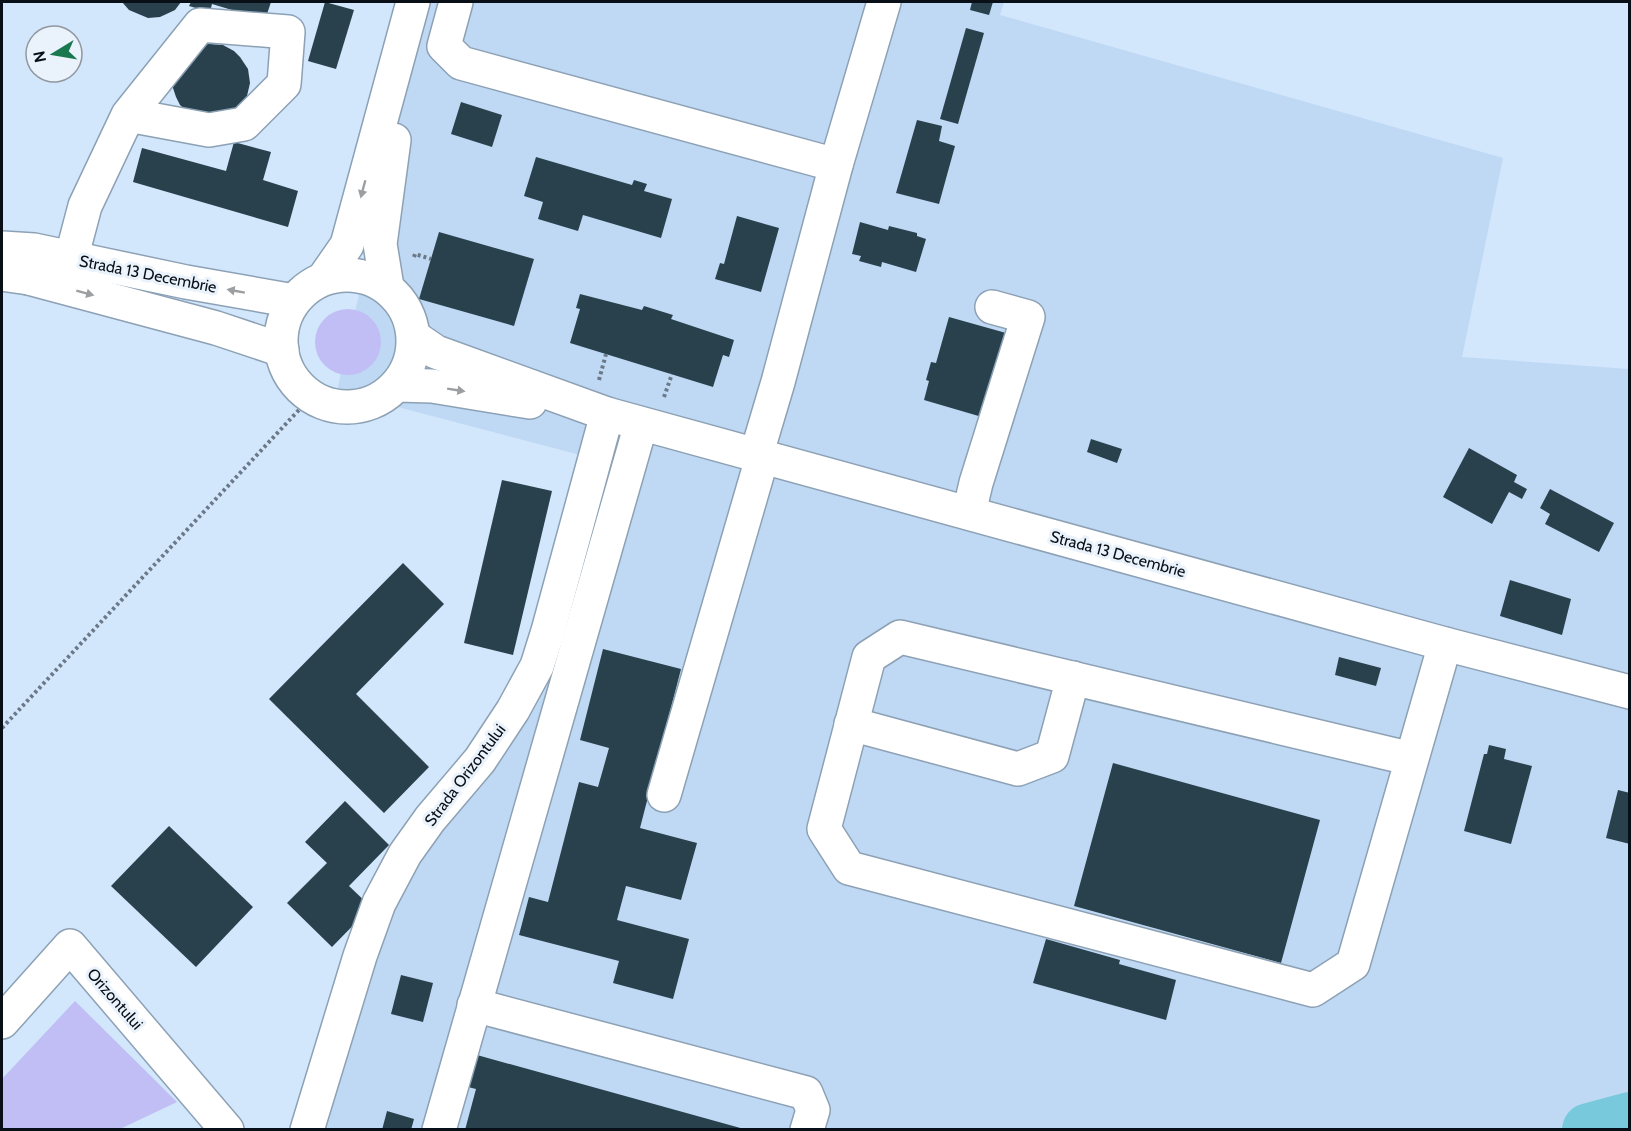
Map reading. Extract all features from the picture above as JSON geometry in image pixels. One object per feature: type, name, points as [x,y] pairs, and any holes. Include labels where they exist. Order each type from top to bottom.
[{"type":"main road","points":[[456,2],[444,46],[461,63],[836,165]]},
{"type":"main road","points":[[664,795],[759,457],[836,165],[884,2]]},
{"type":"main road","points":[[324,278],[347,245],[412,6]]},
{"type":"main road","points":[[387,287],[380,244],[412,6]]},
{"type":"main road","points":[[71,259],[85,206],[129,115],[200,25],[288,32],[284,84],[244,124],[209,130],[129,115]]},
{"type":"main road","points":[[2,233],[16,267]]},
{"type":"main road","name":"Strada 13 Decembrie","points":[[2,248],[16,267],[282,350]]},
{"type":"main road","name":"Strada 13 Decembrie","points":[[16,267],[71,259],[294,301]]},
{"type":"main road","points":[[346,274],[368,277],[387,287],[401,301],[410,318],[414,337],[407,370],[398,385],[383,397],[366,405],[347,408],[328,405],[311,397],[297,384],[287,368],[282,350],[281,333],[294,301],[307,287],[324,278],[346,274]]},
{"type":"main road","points":[[969,513],[976,483],[1028,317],[992,307]]},
{"type":"main road","name":"Strada 13 Decembrie","points":[[414,337],[436,352],[601,401],[652,412],[759,457],[1445,644],[1629,687]]},
{"type":"main road","name":"Strada 13 Decembrie","points":[[398,385],[601,401]]},
{"type":"main road","name":"Strada Orizontului","points":[[307,1130],[360,956],[379,903],[405,854],[430,819],[480,760],[513,710],[537,666],[548,631],[601,401]]},
{"type":"main road","points":[[439,1130],[474,1005],[652,412]]},
{"type":"main road","points":[[1412,759],[900,637],[869,657],[824,829],[849,868],[1313,990],[1353,964],[1412,759],[1445,644]]},
{"type":"main road","points":[[851,724],[1018,769],[1052,756],[1074,678]]},
{"type":"main road","name":"Orizontului","points":[[2,1022],[70,946],[227,1130]]},
{"type":"main road","points":[[474,1005],[806,1093],[813,1110],[807,1130]]},
{"type":"path","points":[[601,401],[606,354]]},
{"type":"path","points":[[652,412],[672,374]]},
{"type":"path","points":[[2,728],[311,397]]},
{"type":"shaded area","points":[[429,2],[1004,2],[1000,15],[1503,158],[1462,357],[1629,369],[1629,1129],[295,1130],[396,842],[473,755],[530,654],[584,456],[337,391],[410,71]]},
{"type":"shaded area","points":[[341,309],[355,309],[367,314],[376,323],[381,342],[379,355],[372,366],[355,375],[341,375],[329,370],[320,361],[315,349],[315,335],[320,323],[329,314]]},
{"type":"shaded area","points":[[75,1001],[177,1102],[120,1129],[2,1129],[2,1079]]},
{"type":"building","points":[[122,2],[181,2],[175,10],[160,17],[148,18],[129,10]]},
{"type":"building","points":[[191,2],[271,2],[265,20],[212,4],[210,12],[189,6]]},
{"type":"building","points":[[325,2],[354,10],[336,69],[308,61]]},
{"type":"building","points":[[972,2],[993,2],[989,15],[970,10]]},
{"type":"building","points":[[966,28],[984,33],[958,124],[940,119]]},
{"type":"building","points":[[201,45],[223,45],[234,51],[248,69],[250,83],[245,102],[232,115],[190,114],[180,105],[173,88],[174,77]]},
{"type":"building","points":[[461,102],[502,115],[492,147],[451,134]]},
{"type":"building","points":[[917,120],[942,126],[939,141],[955,146],[939,204],[896,193]]},
{"type":"building","points":[[234,142],[271,152],[263,180],[298,191],[288,227],[133,182],[142,148],[226,171]]},
{"type":"building","points":[[536,157],[632,185],[634,180],[647,184],[644,191],[672,199],[661,238],[583,215],[578,231],[538,219],[543,202],[524,196]]},
{"type":"building","points":[[737,216],[779,228],[761,292],[715,279],[720,263],[724,264]]},
{"type":"building","points":[[860,222],[888,230],[889,226],[917,233],[917,236],[926,239],[916,272],[882,262],[881,267],[859,261],[861,256],[852,254]]},
{"type":"building","points":[[439,232],[534,259],[514,326],[419,299]]},
{"type":"building","points":[[580,294],[642,310],[644,306],[673,315],[671,319],[734,340],[729,357],[723,355],[713,387],[570,343],[580,309],[576,308]]},
{"type":"building","points":[[949,317],[1006,333],[982,417],[924,400],[931,362],[936,363]]},
{"type":"building","points":[[1091,439],[1122,449],[1117,463],[1087,452]]},
{"type":"building","points":[[1469,448],[1517,475],[1514,482],[1527,489],[1522,499],[1509,492],[1492,524],[1443,497]]},
{"type":"building","points":[[502,480],[552,491],[513,655],[464,643]]},
{"type":"building","points":[[1550,489],[1614,523],[1599,552],[1545,524],[1550,514],[1540,508]]},
{"type":"building","points":[[403,563],[444,604],[356,694],[429,767],[384,813],[269,699]]},
{"type":"building","points":[[1510,580],[1571,599],[1562,635],[1500,616]]},
{"type":"building","points":[[603,649],[681,669],[640,828],[697,843],[681,900],[626,886],[617,920],[689,939],[673,999],[613,983],[619,961],[519,935],[529,897],[548,902],[579,782],[598,787],[609,748],[580,740]]},
{"type":"building","points":[[1339,657],[1381,668],[1376,686],[1335,675]]},
{"type":"building","points":[[1489,745],[1506,749],[1504,759],[1532,766],[1511,844],[1464,831],[1484,754],[1487,754]]},
{"type":"building","points":[[1113,763],[1320,820],[1281,963],[1074,906]]},
{"type":"building","points":[[1618,790],[1630,793],[1630,844],[1606,838]]},
{"type":"building","points":[[345,801],[389,845],[349,886],[371,907],[332,947],[287,903],[327,863],[305,842]]},
{"type":"building","points":[[169,826],[253,907],[196,967],[111,886]]},
{"type":"building","points":[[1046,939],[1120,960],[1119,964],[1176,980],[1166,1020],[1033,983]]},
{"type":"building","points":[[401,975],[433,983],[423,1022],[391,1014]]},
{"type":"building","points":[[477,1055],[744,1129],[465,1130],[476,1089],[468,1087]]},
{"type":"building","points":[[387,1111],[414,1119],[411,1130],[382,1130]]},
{"type":"waterway","points":[[1589,1130],[1630,1119]]}]
